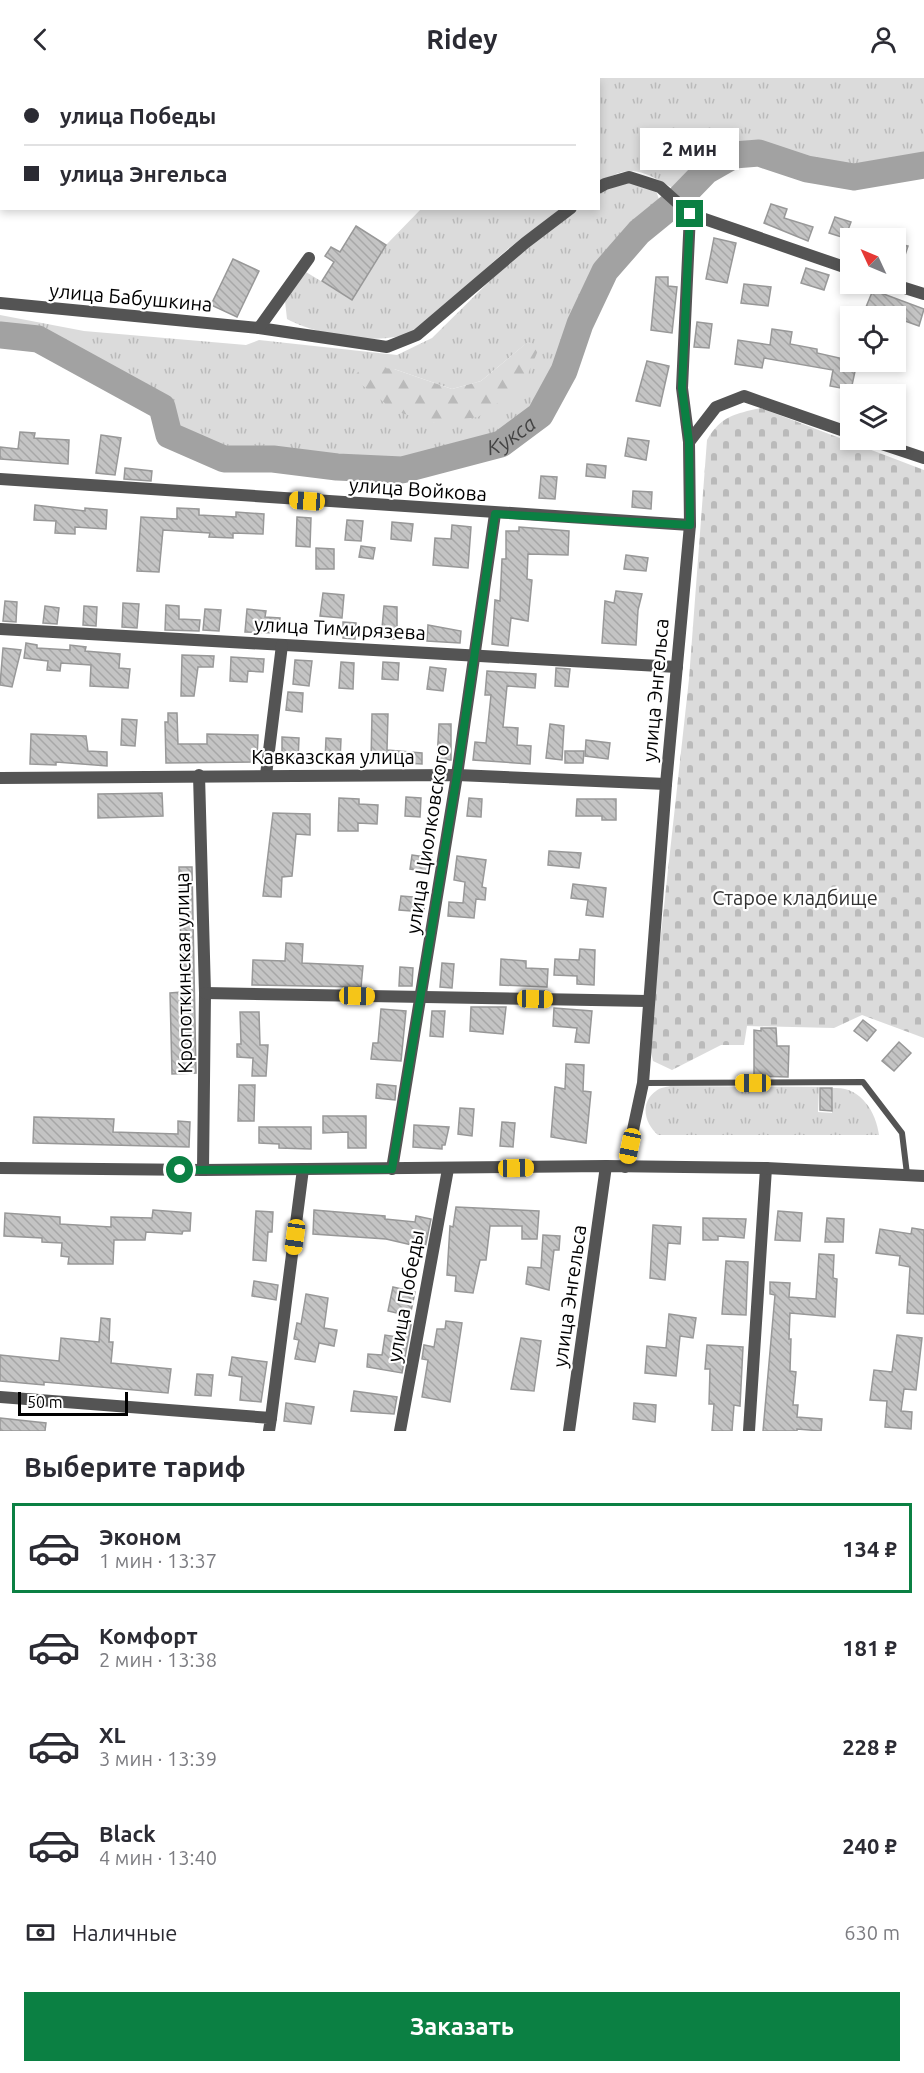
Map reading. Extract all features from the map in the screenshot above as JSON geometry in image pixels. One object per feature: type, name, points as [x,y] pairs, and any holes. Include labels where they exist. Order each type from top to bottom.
[{"type":"street","points":[[600,187],[630,177],[660,187],[690,214],[840,266]]},
{"type":"street","name":"улица Бабушкина","points":[[0,303],[259,328],[387,346],[417,335],[525,243],[568,210]]},
{"type":"street","name":"улица Энгельса","points":[[625,1167],[643,1083],[666,784],[690,525],[689,442],[682,388],[690,214]]},
{"type":"street","points":[[259,328],[309,258]]},
{"type":"street","points":[[906,288],[924,294]]},
{"type":"street","points":[[689,442],[716,407],[744,396],[840,430]]},
{"type":"street","points":[[900,450],[924,458]]},
{"type":"street","name":"улица Войкова","points":[[0,479],[495,514],[690,525]]},
{"type":"street","name":"улица Циолковского","points":[[392,1169],[422,998],[495,514]]},
{"type":"street","name":"улица Тимирязева","points":[[0,629],[677,666]]},
{"type":"street","points":[[266,775],[282,645]]},
{"type":"street","name":"Кропоткинская улица","points":[[199,775],[205,993],[203,1170]]},
{"type":"street","name":"Кавказская улица","points":[[0,778],[457,775],[666,784]]},
{"type":"street","points":[[205,993],[648,1001]]},
{"type":"street","points":[[0,1168],[203,1170],[606,1166],[766,1168],[924,1176]]},
{"type":"street","name":"улица Энгельса","points":[[570,1431],[606,1166]]},
{"type":"street","points":[[750,1431],[766,1168]]},
{"type":"street","points":[[0,1397],[270,1425],[303,1169]]},
{"type":"street","name":"улица Победы","points":[[400,1431],[448,1169]]},
{"type":"lane","points":[[643,1083],[864,1082],[902,1133],[907,1174]]},
{"type":"green space","points":[[600,78],[924,78],[924,162],[864,171],[837,169],[818,164],[765,142],[750,141],[736,143],[710,157],[677,190],[638,172],[621,172],[600,182]]},
{"type":"green space","points":[[630,182],[656,190],[661,206],[607,253],[593,278],[571,329],[559,372],[535,409],[503,434],[472,446],[397,463],[222,450],[176,433],[169,407],[46,336],[0,330],[0,315],[84,331],[246,345],[259,340],[397,355],[432,338],[516,255],[578,210],[600,210],[600,194],[610,186]],"holes":[[[528,342],[434,423],[394,369],[452,389],[481,381]]]},
{"type":"green space","points":[[420,210],[562,210],[508,249],[451,302],[415,330],[402,335],[369,339],[315,330],[287,319],[285,301],[306,272],[352,300],[386,245]]},
{"type":"green space","points":[[528,342],[540,346],[523,385],[478,417],[434,423],[395,411],[353,378],[363,366],[394,369],[452,389],[481,381]]},
{"type":"green space","name":"Старое кладбище","points":[[761,408],[840,438],[840,450],[871,450],[924,470],[924,1038],[862,1015],[834,1028],[747,1026],[744,1045],[721,1045],[672,1070],[653,1061],[649,1043],[689,679],[707,440],[723,421],[743,412]]},
{"type":"green space","points":[[670,1086],[819,1087],[818,1112],[832,1113],[833,1088],[843,1088],[859,1096],[865,1102],[874,1117],[879,1135],[658,1135],[647,1119],[647,1101],[656,1091]]},
{"type":"building","points":[[771,204],[787,209],[784,218],[813,227],[808,241],[764,223]]},
{"type":"building","points":[[835,217],[851,222],[849,228],[840,228],[840,236],[829,233]]},
{"type":"building","points":[[356,226],[386,245],[352,300],[322,281],[334,262],[325,256],[331,247],[340,252]]},
{"type":"building","points":[[714,238],[736,243],[727,283],[706,279]]},
{"type":"building","points":[[233,259],[259,271],[237,317],[211,305]]},
{"type":"building","points":[[806,268],[829,275],[824,290],[801,283]]},
{"type":"building","points":[[656,277],[668,277],[668,286],[677,287],[672,333],[651,330]]},
{"type":"building","points":[[744,284],[771,287],[768,306],[741,303]]},
{"type":"building","points":[[871,294],[884,294],[924,309],[919,326],[906,321],[906,306],[866,306]]},
{"type":"building","points":[[697,322],[712,324],[709,348],[694,347]]},
{"type":"building","points":[[772,329],[792,332],[790,344],[817,349],[817,353],[840,358],[840,372],[855,372],[852,384],[840,384],[840,388],[830,386],[833,370],[764,358],[762,368],[735,364],[738,340],[770,345]]},
{"type":"building","points":[[647,361],[669,366],[660,406],[636,401]]},
{"type":"building","points":[[20,432],[35,433],[34,438],[69,440],[68,464],[0,459],[0,447],[18,449]]},
{"type":"building","points":[[101,435],[121,438],[115,475],[96,473]]},
{"type":"building","points":[[628,438],[649,441],[646,460],[625,456]]},
{"type":"building","points":[[587,464],[606,466],[605,478],[586,476]]},
{"type":"building","points":[[125,468],[152,471],[151,481],[124,479]]},
{"type":"building","points":[[541,476],[557,477],[555,499],[539,498]]},
{"type":"building","points":[[633,491],[652,492],[651,509],[632,507]]},
{"type":"building","points":[[35,505],[85,511],[85,508],[107,510],[106,529],[75,527],[75,534],[55,533],[56,521],[34,520]]},
{"type":"building","points":[[177,508],[199,509],[199,515],[236,517],[236,512],[264,514],[263,534],[233,533],[233,538],[209,537],[210,533],[163,530],[159,572],[137,571],[141,517],[177,519]]},
{"type":"building","points":[[297,517],[311,518],[310,547],[296,546]]},
{"type":"building","points":[[347,520],[363,521],[361,541],[345,540]]},
{"type":"building","points":[[392,522],[413,524],[411,541],[391,539]]},
{"type":"building","points":[[452,525],[471,527],[468,568],[433,565],[435,538],[451,539]]},
{"type":"building","points":[[519,527],[569,531],[568,555],[528,554],[527,579],[532,580],[528,621],[511,618],[508,646],[492,644],[495,600],[500,601],[502,559],[506,559],[506,531],[519,531]]},
{"type":"building","points":[[361,546],[375,548],[373,559],[359,557]]},
{"type":"building","points":[[316,548],[334,549],[334,569],[316,569]]},
{"type":"building","points":[[626,555],[648,558],[646,571],[624,569]]},
{"type":"building","points":[[616,591],[642,594],[638,610],[636,645],[602,643],[605,601],[614,603]]},
{"type":"building","points":[[323,593],[344,595],[342,618],[320,616]]},
{"type":"building","points":[[5,601],[17,602],[16,622],[3,621]]},
{"type":"building","points":[[123,603],[139,604],[137,628],[122,627]]},
{"type":"building","points":[[166,605],[179,606],[179,619],[200,620],[199,631],[165,630]]},
{"type":"building","points":[[45,606],[59,608],[57,624],[43,623]]},
{"type":"building","points":[[84,606],[97,607],[96,626],[83,625]]},
{"type":"building","points":[[384,606],[397,607],[397,639],[381,639]]},
{"type":"building","points":[[205,609],[221,610],[219,631],[203,630]]},
{"type":"building","points":[[247,609],[266,611],[265,617],[280,618],[278,633],[245,632]]},
{"type":"building","points":[[343,622],[356,623],[355,639],[343,638]]},
{"type":"building","points":[[428,625],[461,631],[460,643],[427,641]]},
{"type":"building","points":[[26,643],[37,645],[37,648],[70,650],[70,645],[86,647],[85,651],[120,654],[119,668],[130,669],[128,688],[90,686],[91,665],[61,663],[60,671],[47,670],[48,661],[24,658]]},
{"type":"building","points":[[3,648],[21,650],[12,687],[0,685]]},
{"type":"building","points":[[182,655],[214,656],[213,667],[198,667],[194,696],[181,696]]},
{"type":"building","points":[[231,657],[264,659],[263,672],[248,671],[247,682],[230,681]]},
{"type":"building","points":[[295,660],[312,661],[309,686],[293,684]]},
{"type":"building","points":[[341,662],[354,663],[353,689],[339,688]]},
{"type":"building","points":[[383,662],[399,663],[398,680],[382,679]]},
{"type":"building","points":[[430,667],[446,669],[443,691],[427,689]]},
{"type":"building","points":[[556,668],[570,669],[568,687],[555,686]]},
{"type":"building","points":[[487,671],[536,674],[535,688],[507,686],[503,727],[518,728],[517,745],[531,746],[530,764],[473,760],[475,742],[486,743],[491,695],[485,695]]},
{"type":"building","points":[[288,692],[303,693],[302,712],[286,710]]},
{"type":"building","points":[[168,713],[177,713],[178,744],[207,744],[207,734],[258,735],[257,762],[166,763],[165,722],[168,722]]},
{"type":"building","points":[[372,714],[388,714],[387,750],[422,753],[422,764],[371,761]]},
{"type":"building","points":[[122,719],[137,720],[135,746],[121,745]]},
{"type":"building","points":[[439,724],[451,724],[451,760],[437,760]]},
{"type":"building","points":[[550,724],[564,726],[562,760],[546,758]]},
{"type":"building","points":[[31,734],[86,736],[88,751],[107,752],[107,766],[56,762],[56,765],[30,764]]},
{"type":"building","points":[[282,737],[299,738],[298,761],[282,761]]},
{"type":"building","points":[[326,738],[341,739],[340,761],[325,761]]},
{"type":"building","points":[[586,740],[610,743],[608,759],[585,756]]},
{"type":"building","points":[[565,751],[584,751],[583,763],[565,763]]},
{"type":"building","points":[[162,793],[163,816],[98,818],[98,794]]},
{"type":"building","points":[[406,797],[421,798],[420,817],[405,816]]},
{"type":"building","points":[[339,798],[359,799],[359,804],[378,805],[377,824],[358,823],[358,831],[338,831]]},
{"type":"building","points":[[469,798],[482,799],[481,817],[467,816]]},
{"type":"building","points":[[577,799],[616,799],[616,820],[602,820],[602,816],[576,816]]},
{"type":"building","points":[[273,813],[310,814],[310,835],[296,834],[292,876],[282,877],[281,897],[263,896]]},
{"type":"building","points":[[549,851],[581,853],[579,868],[548,865]]},
{"type":"building","points":[[412,855],[432,858],[430,872],[410,869]]},
{"type":"building","points":[[457,856],[486,860],[482,887],[486,888],[485,900],[476,899],[474,918],[448,916],[449,902],[463,903],[465,882],[454,880]]},
{"type":"building","points":[[179,867],[192,867],[196,1073],[172,1074],[170,993],[182,992]]},
{"type":"building","points":[[573,884],[606,888],[603,917],[586,915],[588,900],[571,898]]},
{"type":"building","points":[[401,896],[425,898],[424,912],[399,910]]},
{"type":"building","points":[[286,943],[303,944],[302,963],[363,966],[361,987],[252,985],[253,960],[285,961]]},
{"type":"building","points":[[580,949],[595,950],[594,985],[577,984],[577,976],[554,975],[555,959],[579,960]]},
{"type":"building","points":[[501,959],[526,961],[526,968],[548,969],[547,987],[500,985]]},
{"type":"building","points":[[442,963],[454,964],[452,988],[440,987]]},
{"type":"building","points":[[400,967],[413,968],[412,986],[399,986]]},
{"type":"building","points":[[471,1007],[506,1007],[503,1034],[470,1031]]},
{"type":"building","points":[[554,1008],[592,1011],[589,1043],[575,1042],[577,1028],[553,1026]]},
{"type":"building","points":[[381,1009],[406,1011],[401,1061],[371,1059],[373,1043],[378,1043]]},
{"type":"building","points":[[432,1011],[445,1011],[443,1037],[430,1036]]},
{"type":"building","points":[[240,1012],[259,1012],[260,1045],[268,1045],[266,1076],[252,1076],[253,1058],[237,1057],[237,1044],[241,1044]]},
{"type":"building","points":[[863,1020],[876,1030],[867,1041],[854,1031]]},
{"type":"building","points":[[761,1028],[776,1028],[777,1046],[789,1046],[788,1077],[754,1076],[754,1030],[761,1031]]},
{"type":"building","points":[[899,1042],[911,1053],[894,1071],[882,1061]]},
{"type":"building","points":[[566,1064],[584,1065],[583,1091],[591,1092],[586,1143],[551,1137],[555,1087],[565,1089]]},
{"type":"building","points":[[377,1084],[396,1086],[395,1100],[376,1098]]},
{"type":"building","points":[[239,1085],[255,1085],[254,1121],[238,1121]]},
{"type":"building","points":[[820,1088],[832,1088],[832,1111],[820,1110]]},
{"type":"building","points":[[460,1108],[474,1109],[472,1136],[458,1134]]},
{"type":"building","points":[[323,1116],[366,1116],[366,1148],[348,1148],[348,1132],[323,1133]]},
{"type":"building","points":[[34,1117],[114,1119],[113,1132],[178,1134],[178,1121],[190,1122],[189,1147],[33,1143]]},
{"type":"building","points":[[502,1122],[515,1123],[513,1147],[500,1146]]},
{"type":"building","points":[[414,1125],[449,1127],[445,1145],[442,1145],[442,1149],[413,1147]]},
{"type":"building","points":[[259,1127],[311,1127],[311,1149],[279,1148],[279,1144],[259,1143]]},
{"type":"building","points":[[456,1207],[539,1211],[537,1239],[522,1239],[522,1226],[490,1226],[486,1260],[480,1260],[473,1293],[455,1291],[456,1276],[447,1275],[450,1226],[453,1227]]},
{"type":"building","points":[[153,1210],[191,1213],[190,1231],[183,1231],[182,1234],[146,1232],[145,1240],[114,1240],[113,1264],[68,1264],[69,1257],[61,1256],[62,1243],[42,1242],[42,1238],[4,1236],[5,1213],[60,1217],[60,1224],[111,1227],[111,1217],[152,1218]]},
{"type":"building","points":[[314,1210],[385,1216],[385,1219],[415,1222],[416,1216],[431,1219],[425,1248],[386,1239],[313,1234]]},
{"type":"building","points":[[256,1211],[273,1212],[272,1232],[268,1232],[266,1261],[253,1260]]},
{"type":"building","points":[[778,1211],[802,1213],[800,1241],[775,1240]]},
{"type":"building","points":[[703,1218],[746,1219],[744,1238],[718,1236],[718,1240],[703,1240]]},
{"type":"building","points":[[827,1218],[844,1219],[843,1242],[825,1242]]},
{"type":"building","points":[[653,1225],[681,1227],[680,1244],[668,1243],[665,1280],[650,1278]]},
{"type":"building","points":[[912,1228],[924,1230],[924,1314],[907,1313],[910,1267],[899,1265],[900,1256],[876,1253],[880,1229],[911,1234]]},
{"type":"building","points":[[543,1235],[560,1236],[559,1250],[554,1250],[549,1290],[526,1284],[528,1267],[541,1268]]},
{"type":"building","points":[[819,1254],[834,1255],[833,1278],[837,1279],[835,1317],[790,1313],[789,1339],[791,1339],[790,1371],[796,1372],[793,1405],[798,1405],[797,1417],[822,1419],[821,1431],[797,1429],[797,1431],[763,1431],[775,1295],[770,1294],[770,1282],[790,1283],[789,1297],[816,1299]]},
{"type":"building","points":[[726,1261],[748,1262],[746,1315],[722,1314]]},
{"type":"building","points":[[254,1281],[278,1285],[276,1300],[252,1296]]},
{"type":"building","points":[[393,1287],[415,1292],[410,1316],[388,1311]]},
{"type":"building","points":[[306,1294],[328,1298],[324,1328],[337,1330],[334,1346],[319,1343],[315,1362],[295,1359],[299,1340],[294,1339],[297,1323],[301,1324]]},
{"type":"building","points":[[669,1314],[696,1318],[693,1338],[680,1336],[676,1376],[645,1373],[647,1346],[666,1348]]},
{"type":"building","points":[[101,1318],[110,1319],[109,1342],[113,1342],[111,1363],[171,1369],[168,1393],[44,1382],[44,1385],[0,1381],[0,1355],[59,1361],[61,1338],[99,1342]]},
{"type":"building","points":[[400,1319],[412,1320],[402,1373],[367,1367],[368,1354],[382,1355],[385,1335],[397,1337]]},
{"type":"building","points":[[446,1321],[462,1323],[450,1402],[422,1397],[428,1360],[422,1359],[424,1345],[434,1347],[437,1329],[445,1329]]},
{"type":"building","points":[[897,1335],[922,1338],[916,1390],[904,1389],[901,1411],[912,1412],[911,1429],[885,1427],[887,1401],[870,1400],[874,1370],[892,1372]]},
{"type":"building","points":[[521,1338],[541,1341],[534,1391],[511,1389]]},
{"type":"building","points":[[707,1345],[743,1347],[740,1406],[734,1405],[732,1431],[712,1431],[714,1404],[709,1404],[710,1369],[705,1369]]},
{"type":"building","points":[[232,1357],[267,1362],[261,1402],[240,1400],[242,1377],[229,1375]]},
{"type":"building","points":[[197,1374],[213,1375],[211,1396],[195,1395]]},
{"type":"building","points":[[354,1391],[397,1397],[394,1414],[351,1411]]},
{"type":"building","points":[[286,1403],[314,1407],[311,1424],[284,1421]]},
{"type":"building","points":[[634,1403],[656,1405],[655,1422],[633,1419]]},
{"type":"building","points":[[0,1418],[46,1423],[45,1431],[0,1431]]},
{"type":"waterway","name":"Кукса","points":[[0,335],[38,339],[162,407],[169,435],[224,459],[273,459],[337,467],[402,470],[501,444],[540,415],[564,371],[580,324],[605,271],[639,232],[677,201],[706,171],[734,155],[759,153],[807,169],[854,177],[924,165]]},
{"type":"route","points":[[180,1170],[392,1169],[422,998],[495,514],[690,525],[689,442],[682,388],[690,214]]}]
